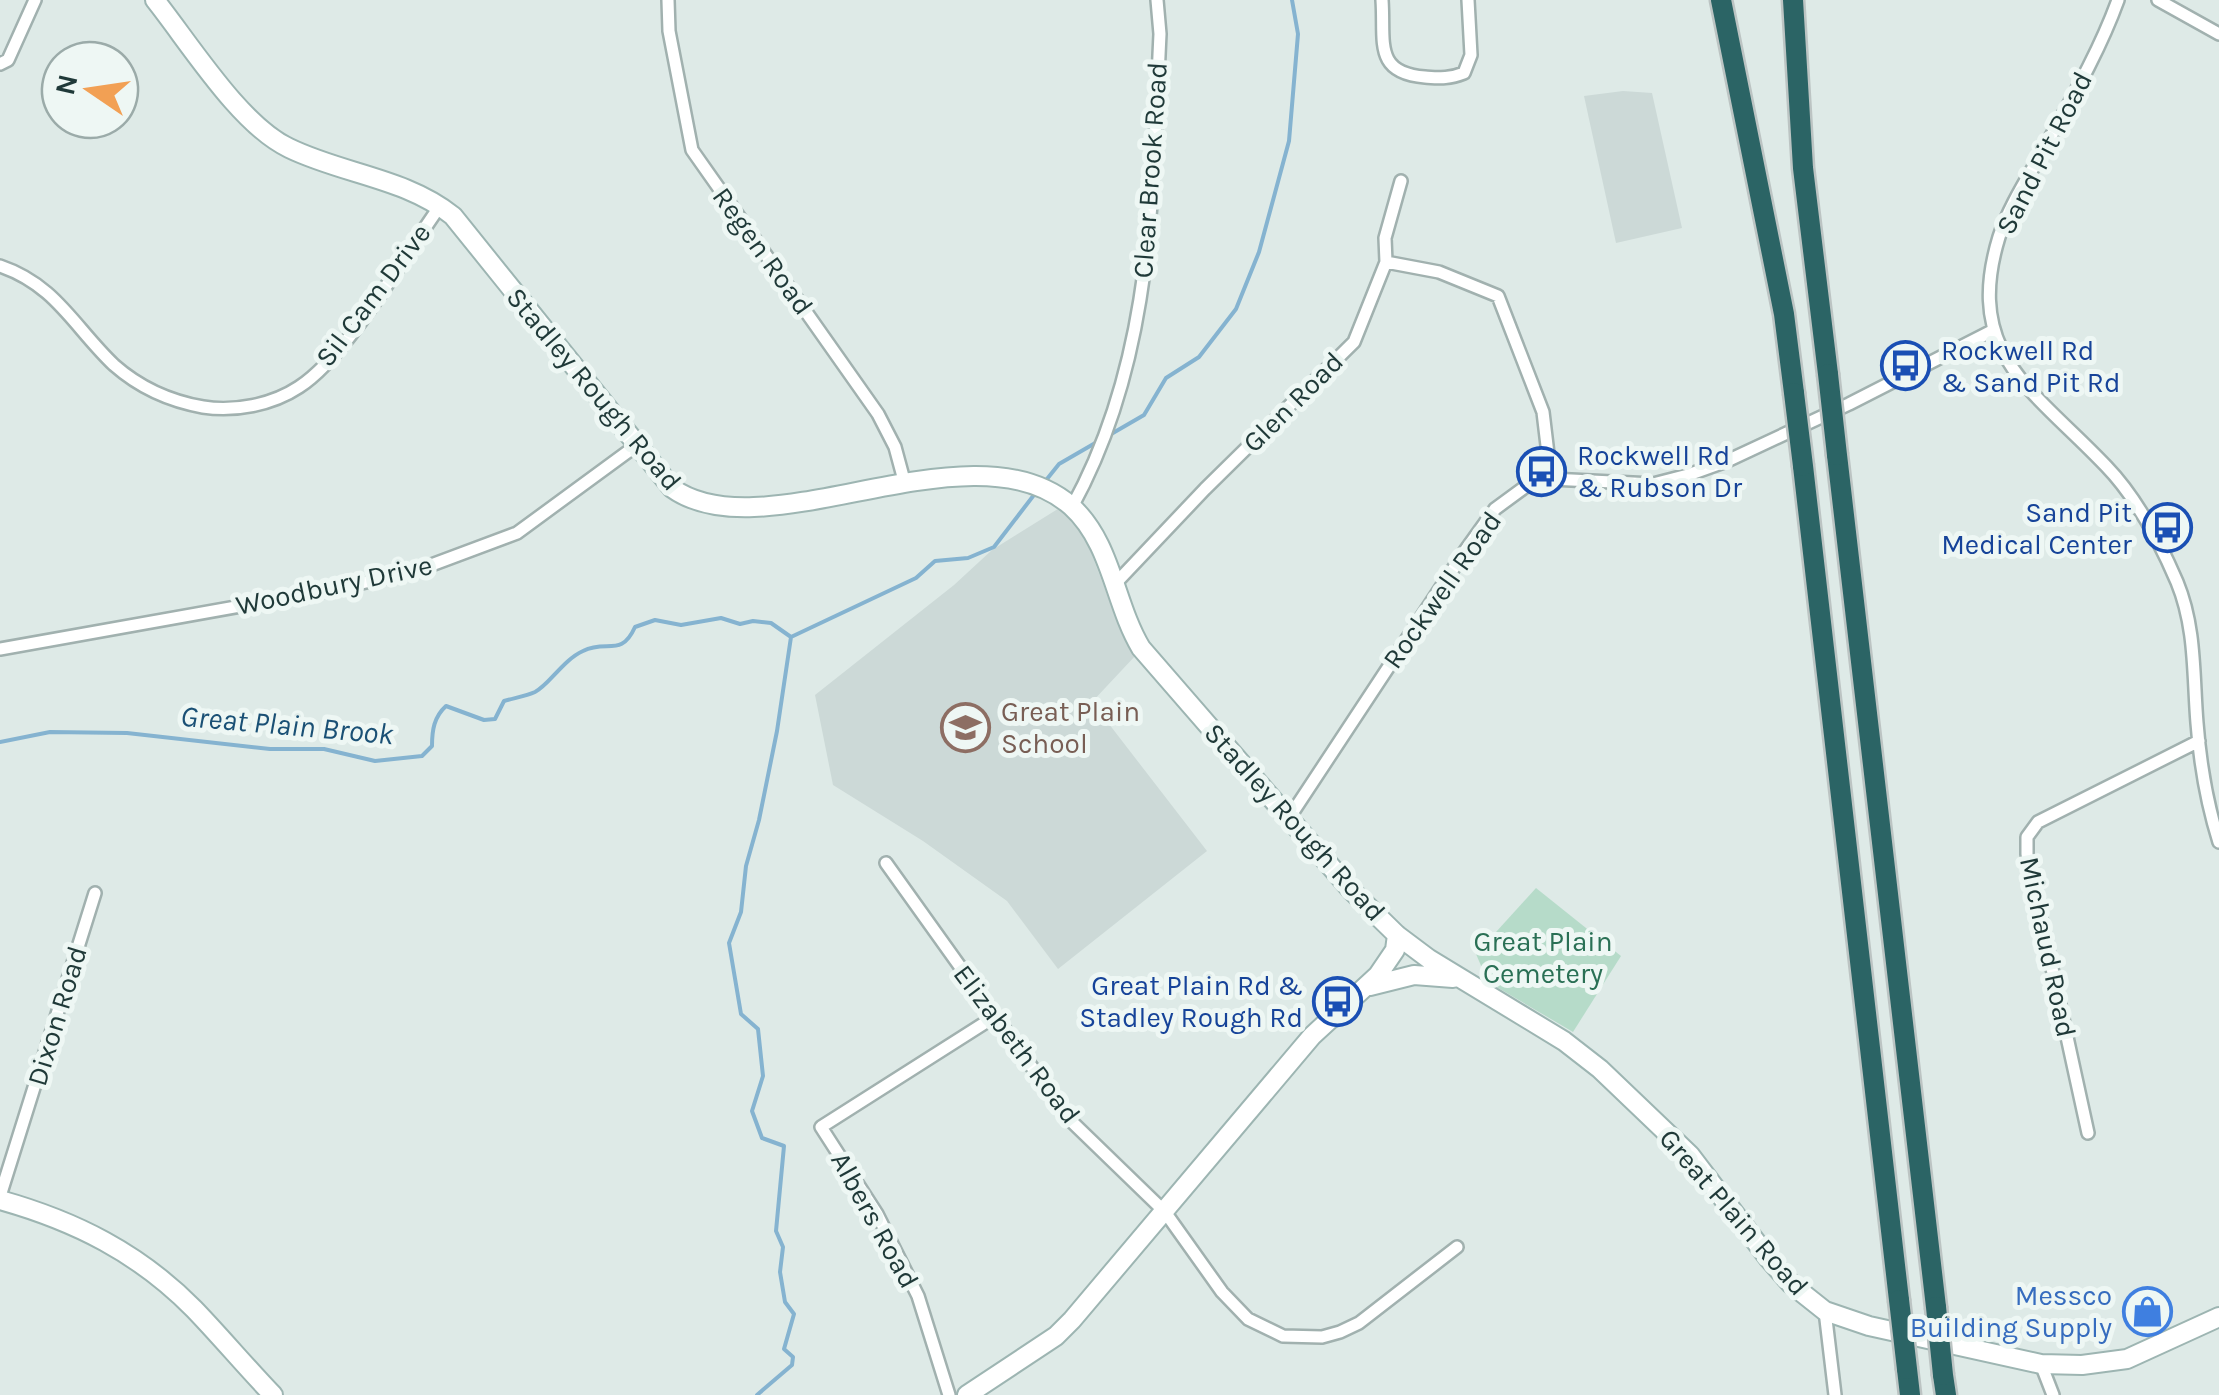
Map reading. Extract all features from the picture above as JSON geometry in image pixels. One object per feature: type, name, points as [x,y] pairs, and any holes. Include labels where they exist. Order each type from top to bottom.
[{"type":"highway","points":[[1721,0],[1784,314],[1910,1395]]},
{"type":"highway","points":[[1793,0],[1803,168],[1945,1385]]},
{"type":"highway","points":[[1806,0],[1828,370]]},
{"type":"main road","name":"Stadley Rough Road","points":[[155,0],[226,91],[270,138],[440,206],[466,232],[672,488],[686,499],[711,505],[766,505],[968,477],[1006,478],[1040,488],[1072,507],[1096,535],[1128,624],[1141,648],[1352,891],[1398,935]]},
{"type":"main road","name":"Great Plain Road","points":[[967,1395],[1056,1336],[1312,1036],[1378,976],[1395,950],[1398,935],[1458,979],[1564,1040],[1600,1069],[1690,1155],[1769,1260],[1790,1284],[1826,1312],[1869,1326],[2041,1364],[2082,1365],[2128,1359],[2219,1317]]},
{"type":"main road","name":"Great Plain Road","points":[[1365,988],[1414,975],[1458,979]]},
{"type":"main road","points":[[0,1198],[64,1220],[147,1270],[196,1311],[273,1395]]},
{"type":"street","points":[[4,62],[36,0]]},
{"type":"street","name":"Regen Road","points":[[668,0],[692,150],[878,414],[895,447],[905,484]]},
{"type":"street","name":"Clear Brook Road","points":[[1072,507],[1103,444],[1126,377],[1149,248],[1160,34],[1156,0]]},
{"type":"street","points":[[1382,0],[1386,60],[1394,70],[1411,76],[1450,79],[1464,73],[1471,56],[1468,0]]},
{"type":"street","name":"Sand Pit Road","points":[[2118,0],[2082,79],[2000,236],[1990,284],[1992,331],[2008,365],[2108,468],[2156,538],[2187,609],[2196,669],[2198,741],[2219,842]]},
{"type":"street","points":[[2158,0],[2219,34]]},
{"type":"street","name":"Glen Road","points":[[1114,585],[1205,488],[1354,342],[1386,262],[1385,238],[1401,181]]},
{"type":"street","name":"Sil Cam Drive","points":[[0,266],[41,285],[136,383],[175,402],[217,409],[257,405],[299,387],[338,350],[440,206]]},
{"type":"street","points":[[1386,262],[1439,272],[1498,296],[1543,412],[1551,479]]},
{"type":"street","name":"Rockwell Road","points":[[1289,818],[1495,509],[1525,487],[1551,479],[1652,484],[1688,475],[1833,412],[1992,331]]},
{"type":"street","name":"Woodbury Drive","points":[[0,649],[336,589],[418,570],[517,533],[638,445]]},
{"type":"street","name":"Michaud Road","points":[[2088,1133],[2036,902],[2027,837],[2038,822],[2198,741]]},
{"type":"street","name":"Elizabeth Road","points":[[886,863],[1070,1119],[1165,1212],[1235,1308],[1263,1329],[1283,1336],[1322,1337],[1359,1322],[1456,1247]]},
{"type":"street","name":"Dixon Road","points":[[0,1198],[95,893]]},
{"type":"street","name":"Albers Road","points":[[950,1395],[918,1296],[877,1214],[822,1128],[994,1016]]},
{"type":"street","points":[[1826,1312],[1835,1395]]},
{"type":"street","points":[[2041,1364],[2053,1395]]},
{"type":"shaded area","points":[[1623,91],[1652,93],[1682,228],[1616,243],[1584,96]]},
{"type":"shaded area","name":"Great Plain School","points":[[1061,507],[1084,534],[1121,631],[1136,655],[1092,702],[1207,851],[1058,969],[1007,901],[923,841],[833,785],[815,695],[992,550]]},
{"type":"green space","name":"Great Plain Cemetery","points":[[1536,888],[1621,956],[1573,1032],[1488,982],[1476,954]]},
{"type":"waterway","points":[[1106,437],[1144,415],[1166,378],[1199,357],[1236,309],[1259,252],[1289,141],[1298,34],[1292,0]]},
{"type":"waterway","points":[[1043,484],[1059,464],[1097,442]]},
{"type":"waterway","points":[[757,1395],[792,1365],[793,1357],[784,1349],[794,1314],[785,1302],[780,1272],[783,1247],[776,1231],[784,1146],[762,1138],[752,1111],[763,1076],[758,1029],[741,1014],[729,943],[741,912],[746,866],[777,731],[791,637],[916,578],[935,561],[968,558],[994,547],[1037,491]]},
{"type":"waterway","name":"Great Plain Brook","points":[[0,742],[50,732],[127,733],[270,749],[324,749],[375,761],[422,756],[432,746],[434,724],[446,706],[484,720],[495,719],[504,701],[535,692],[576,655],[592,648],[619,645],[635,627],[655,620],[681,625],[721,618],[740,624],[771,623],[791,637]]},
{"type":"place","name":"Rockwell Rd & Sand Pit Rd","points":[[1906,366]]},
{"type":"place","name":"Rockwell Rd & Rubson Dr","points":[[1542,471]]},
{"type":"place","name":"Sand Pit Medical Center","points":[[2167,528]]},
{"type":"place","name":"Great Plain School","points":[[966,727]]},
{"type":"place","name":"Great Plain Rd & Stadley Rough Rd","points":[[1338,1001]]},
{"type":"place","name":"Messco Building Supply","points":[[2147,1311]]}]
